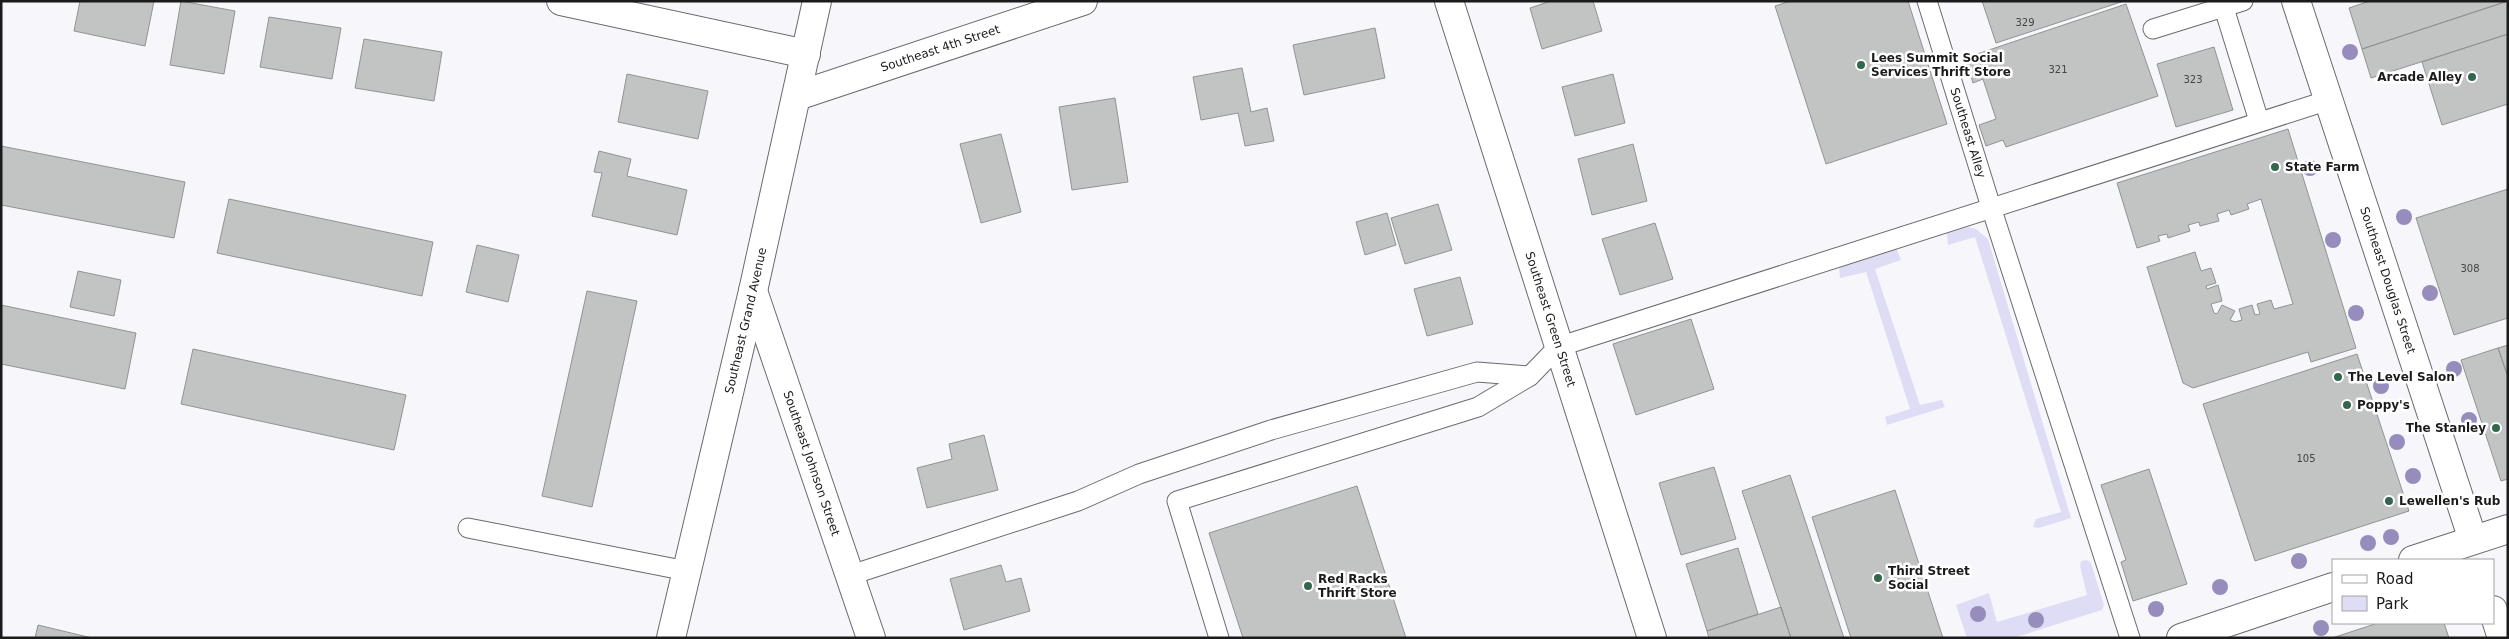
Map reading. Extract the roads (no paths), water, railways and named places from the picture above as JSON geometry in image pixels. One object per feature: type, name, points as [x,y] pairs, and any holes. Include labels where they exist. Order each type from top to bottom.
[{"type":"street","points":[[561,1],[806,54]]},
{"type":"street","name":"Southeast Grand Avenue","points":[[671,638],[753,290],[817,1]]},
{"type":"street","name":"Southeast 4th Street","points":[[797,96],[1083,1]]},
{"type":"street","name":"Southeast Green Street","points":[[1449,1],[1652,638]]},
{"type":"street","name":"Southeast Douglas Street","points":[[2296,1],[2476,550]]},
{"type":"street","name":"Southeast Johnson Street","points":[[753,290],[871,638]]},
{"type":"street","points":[[2420,559],[2476,550],[2508,529]]},
{"type":"street","points":[[2181,638],[2332,587]]},
{"type":"street","points":[[2494,613],[2502,638]]},
{"type":"lane","name":"Southeast Alley","points":[[1927,1],[1991,207],[2130,638]]},
{"type":"lane","points":[[2153,29],[2243,1]]},
{"type":"lane","points":[[2224,8],[2259,121]]},
{"type":"lane","points":[[1218,638],[1177,501],[1478,407],[1530,376],[1558,347],[2329,100]]},
{"type":"lane","points":[[851,576],[1078,501],[1139,474],[1271,430],[1477,372],[1530,376]]},
{"type":"lane","points":[[468,528],[687,570]]},
{"type":"place","name":"Lees Summit Social Services Thrift Store","points":[[1861,65]]},
{"type":"place","name":"Arcade Alley","points":[[2472,77]]},
{"type":"place","name":"State Farm","points":[[2275,167]]},
{"type":"place","name":"The Level Salon","points":[[2338,377]]},
{"type":"place","name":"Poppy's","points":[[2347,405]]},
{"type":"place","name":"The Stanley","points":[[2496,428]]},
{"type":"place","name":"Lewellen's Rub","points":[[2389,501]]},
{"type":"place","name":"Third Street Social","points":[[1878,578]]},
{"type":"place","name":"Red Racks Thrift Store","points":[[1308,586]]}]
